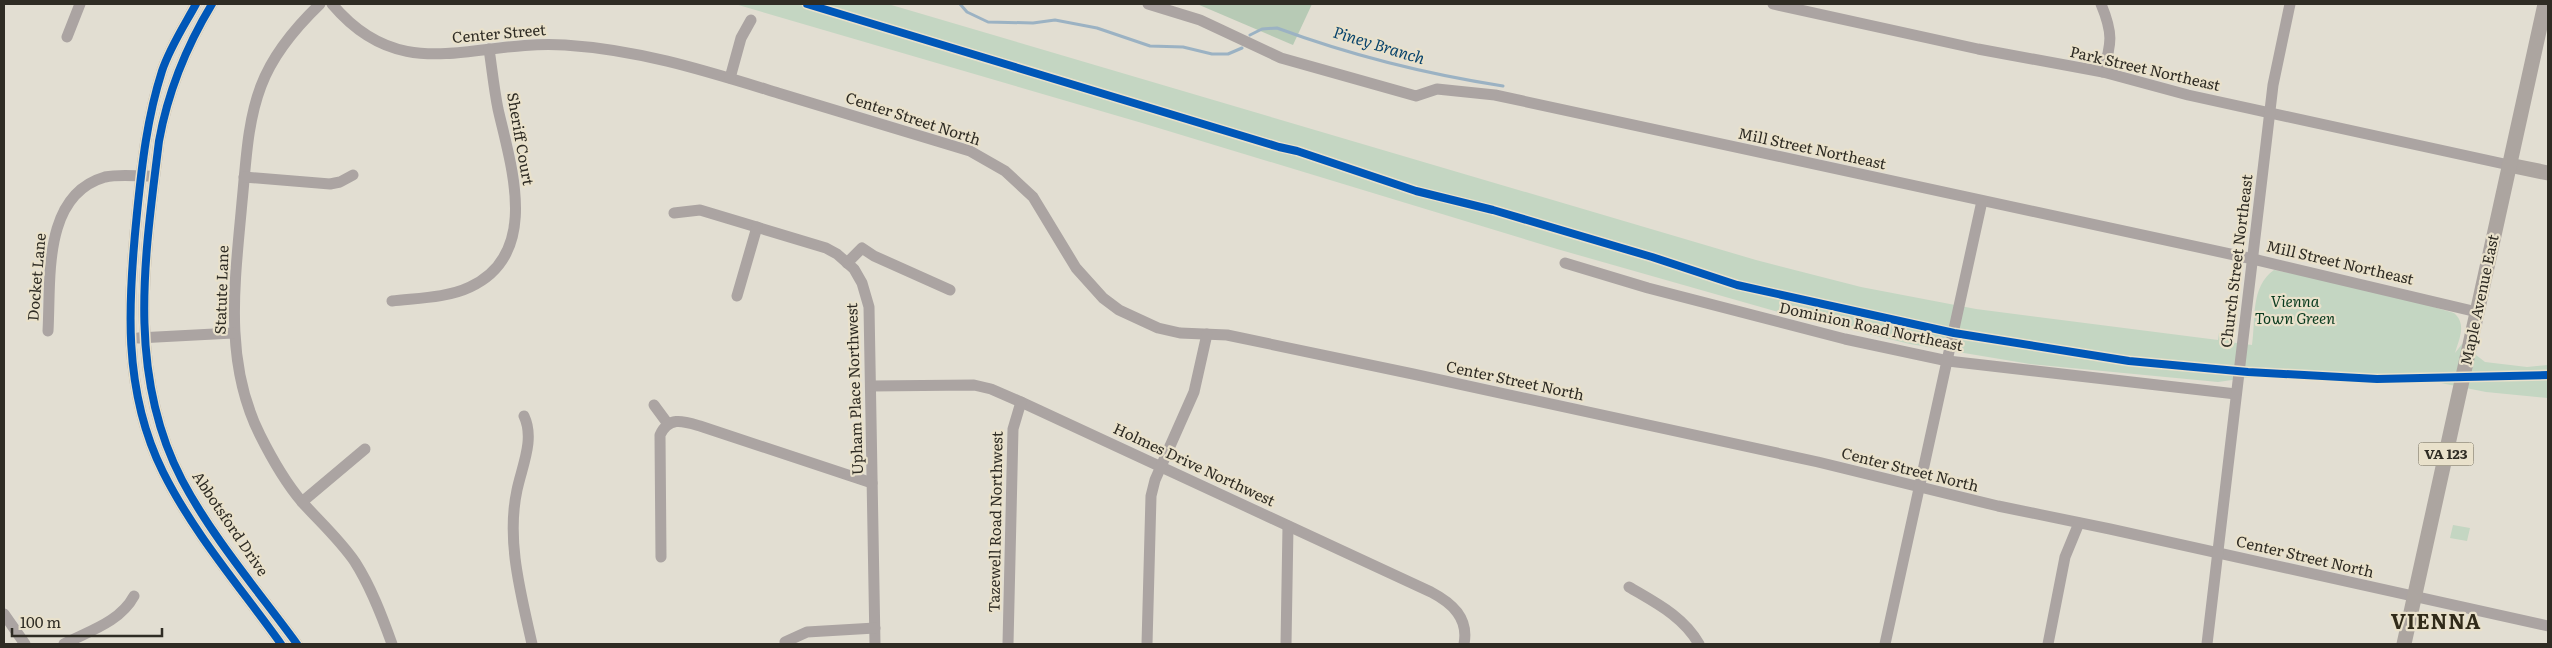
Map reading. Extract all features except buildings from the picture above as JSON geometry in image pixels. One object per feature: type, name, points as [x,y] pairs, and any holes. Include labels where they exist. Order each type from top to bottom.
[{"type":"main road","name":"Maple Avenue East","points":[[2415,596],[2545,4]]},
{"type":"main road","points":[[2509,165],[2548,173]]},
{"type":"main road","name":"VA 123","points":[[2404,644],[2415,596]]},
{"type":"street","points":[[67,37],[80,4]]},
{"type":"street","name":"Abbotsford Drive","points":[[196,4],[177,36],[163,69],[151,109],[141,176],[129,305],[130,338],[138,400],[162,471],[186,514],[281,644]]},
{"type":"street","name":"Abbotsford Drive","points":[[212,4],[194,34],[172,86],[163,117],[154,177],[144,282],[144,337],[151,394],[159,423],[182,479],[206,519],[298,644]]},
{"type":"street","name":"Statute Lane","points":[[320,4],[282,46],[262,85],[249,129],[233,333],[236,359],[249,409],[272,459],[302,502],[354,561],[366,581],[392,644]]},
{"type":"street","name":"Center Street","points":[[332,4],[359,31],[388,48],[404,52],[439,54],[525,45],[566,45],[633,53],[683,64]]},
{"type":"street","name":"Mill Street Northeast","points":[[1148,4],[1200,20],[1281,58],[1416,96],[1437,90],[1495,95],[2253,259],[2477,312]]},
{"type":"street","name":"Park Street Northeast","points":[[1773,4],[1978,49],[2103,72],[2188,95],[2509,165]]},
{"type":"street","points":[[2101,4],[2111,35],[2111,46],[2103,72]]},
{"type":"street","name":"Church Street Northeast","points":[[2207,644],[2270,112],[2278,58],[2290,4]]},
{"type":"street","points":[[730,78],[741,38],[751,20]]},
{"type":"street","name":"Sheriff Court","points":[[392,301],[457,292],[471,286],[495,268],[510,245],[516,219],[513,175],[498,108],[489,49]]},
{"type":"street","name":"Center Street North","points":[[683,64],[961,148],[987,159],[1010,175],[1033,197],[1076,268],[1103,298],[1119,310],[1158,328],[1227,335],[1413,374],[2548,626]]},
{"type":"street","name":"Docket Lane","points":[[48,331],[55,232],[64,208],[81,189],[93,182],[119,175],[154,177]]},
{"type":"street","points":[[244,177],[330,184],[340,182],[354,175]]},
{"type":"street","points":[[1885,644],[1982,201]]},
{"type":"street","name":"Upham Place Northwest","points":[[674,213],[700,210],[826,248],[847,263],[862,283],[868,301],[875,644]]},
{"type":"street","points":[[737,296],[757,227]]},
{"type":"street","points":[[847,263],[862,248],[874,256],[950,290]]},
{"type":"street","name":"Dominion Road Northeast","points":[[1565,263],[1648,288],[1845,339],[1948,361],[2236,394]]},
{"type":"street","points":[[130,338],[233,333]]},
{"type":"street","points":[[1147,644],[1150,505],[1155,480],[1194,392],[1207,334]]},
{"type":"street","name":"Holmes Drive Northwest","points":[[871,386],[974,385],[991,389],[1021,402],[1448,601],[1461,618],[1465,629],[1464,644]]},
{"type":"street","name":"Tazewell Road Northwest","points":[[1008,644],[1013,429],[1021,402]]},
{"type":"street","points":[[654,405],[668,424]]},
{"type":"street","points":[[524,416],[529,431],[529,442],[516,494],[514,537],[515,560],[532,644]]},
{"type":"street","points":[[661,557],[660,435],[668,424],[681,420],[872,483]]},
{"type":"street","points":[[302,502],[365,449]]},
{"type":"street","points":[[2048,644],[2065,557],[2079,523]]},
{"type":"street","points":[[1286,644],[1288,526]]},
{"type":"street","points":[[1629,587],[1672,613],[1690,630],[1698,644]]},
{"type":"street","points":[[64,644],[117,617],[124,611],[134,596]]},
{"type":"street","points":[[4,614],[25,644]]},
{"type":"street","points":[[785,642],[807,632],[875,628]]},
{"type":"green space","name":"Vienna Town Green","points":[[735,4],[888,4],[1756,260],[1861,287],[1976,309],[2218,340],[2219,333],[2230,334],[2229,342],[2252,345],[2258,294],[2266,277],[2274,270],[2376,290],[2454,313],[2458,317],[2461,327],[2455,353],[2462,344],[2485,362],[2527,367],[2548,365],[2548,398],[2486,392],[2441,383],[2253,377],[2218,382],[2030,364],[1910,344],[1789,315],[1557,249],[1142,123]]},
{"type":"green space","points":[[1197,4],[1312,4],[1293,45]]},
{"type":"green space","points":[[2453,525],[2470,528],[2467,541],[2450,538]]},
{"type":"waterway","name":"Piney Branch","points":[[960,4],[967,12],[988,22],[1033,23],[1055,20],[1097,28],[1150,46],[1183,47],[1212,54],[1228,54],[1242,48]]},
{"type":"waterway","name":"Piney Branch","points":[[1250,35],[1262,29],[1277,28],[1332,47],[1388,63],[1445,76],[1503,86]]},
{"type":"cycle path","points":[[196,4],[165,62],[152,106],[146,141],[137,213],[130,312],[134,377],[140,409],[150,441],[175,495],[203,539],[281,644]]},
{"type":"cycle path","points":[[212,4],[179,70],[167,105],[159,141],[145,270],[146,356],[153,398],[164,439],[182,480],[207,522],[236,564],[297,644]]},
{"type":"cycle path","points":[[807,4],[1297,151],[1416,191],[1493,210],[1652,257],[1737,285],[1954,333],[2129,361],[2248,372],[2377,379],[2548,375]]},
{"type":"district","name":"VIENNA","points":[[2436,622]]}]
